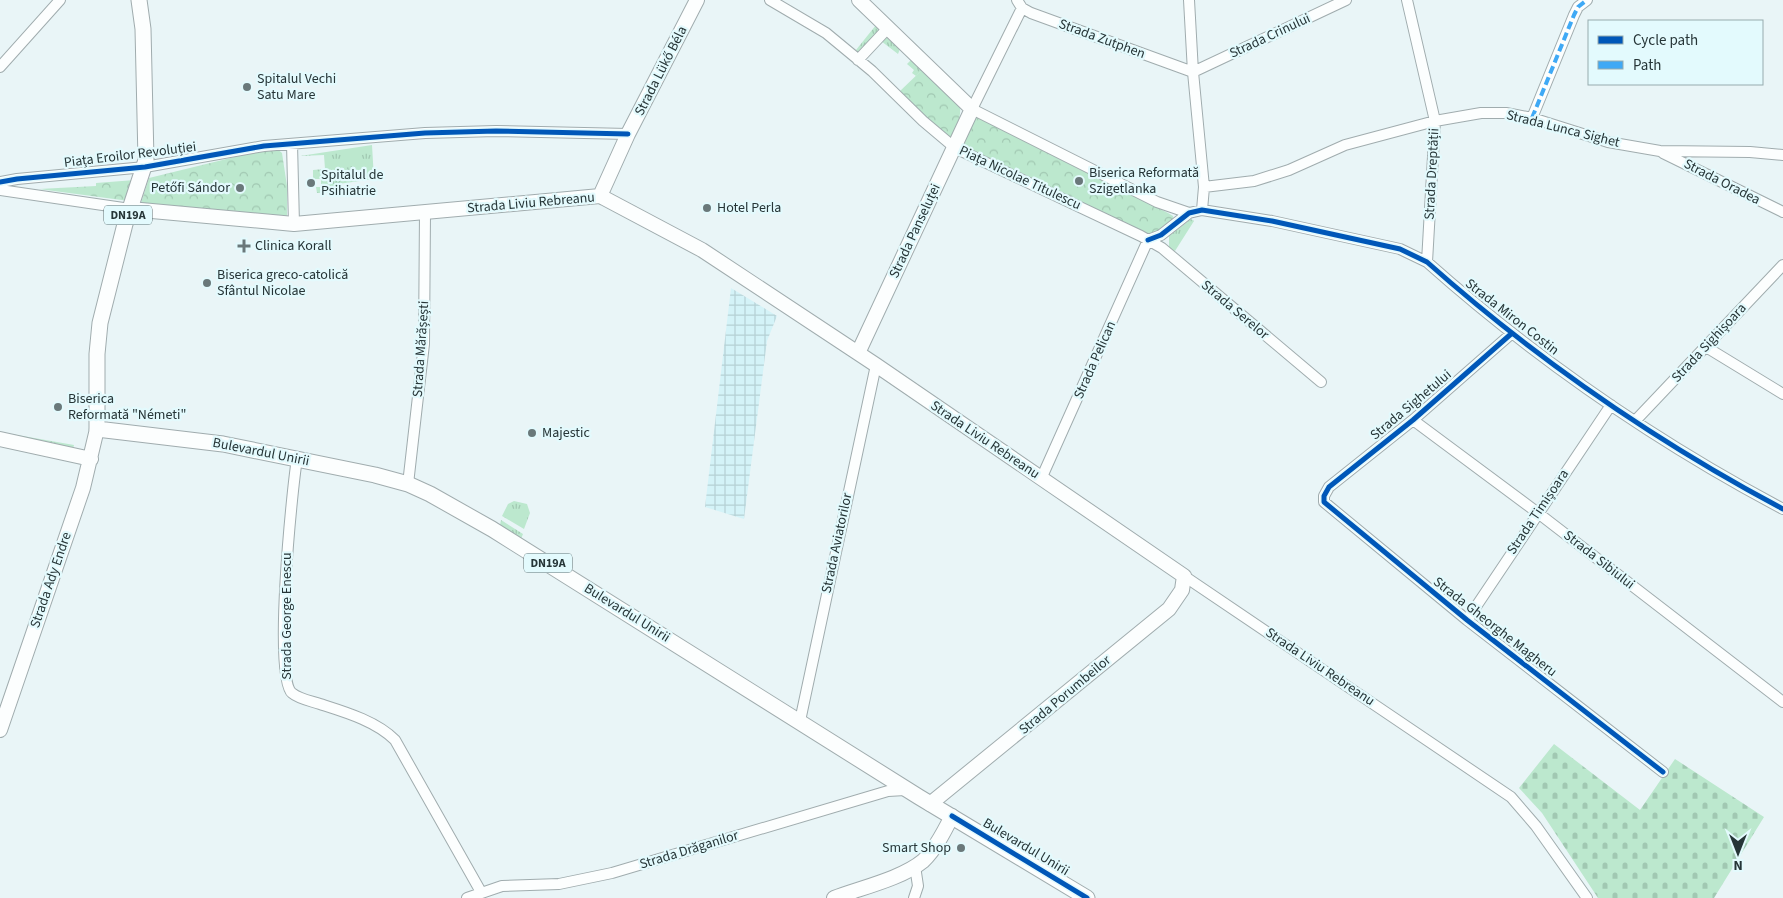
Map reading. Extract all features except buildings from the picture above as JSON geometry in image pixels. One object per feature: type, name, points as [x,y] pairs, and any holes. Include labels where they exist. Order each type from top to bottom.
[{"type":"main road","name":"DN19A","points":[[97,429],[98,338],[130,209],[145,167],[143,40],[139,0]]},
{"type":"main road","name":"Strada Lükő Béla","points":[[600,196],[628,134],[697,0]]},
{"type":"main road","points":[[859,0],[972,110]]},
{"type":"main road","name":"Strada Panseluței","points":[[858,353],[972,110]]},
{"type":"main road","name":"Strada Liviu Rebreanu","points":[[294,224],[600,196],[702,250],[876,365],[1184,576]]},
{"type":"main road","points":[[130,209],[294,224]]},
{"type":"main road","name":"Strada Ady Endre","points":[[0,730],[91,459],[97,429]]},
{"type":"main road","name":"Bulevardul Unirii","points":[[97,429],[223,444],[408,484],[492,529],[1080,896]]},
{"type":"main road","points":[[0,440],[91,459]]},
{"type":"main road","name":"Strada Porumbeilor","points":[[930,804],[1169,609],[1182,590],[1184,576]]},
{"type":"main road","points":[[834,898],[915,866],[924,860],[952,816]]},
{"type":"street","points":[[0,67],[60,0]]},
{"type":"street","name":"Piața Nicolae Titulescu","points":[[770,0],[820,28],[955,148],[1148,240]]},
{"type":"street","points":[[1148,240],[1161,235],[1190,213],[1202,210],[1204,187],[1193,72],[1189,0]]},
{"type":"street","name":"Strada Crinului","points":[[1193,72],[1346,0]]},
{"type":"street","name":"Strada Dreptății","points":[[1407,0],[1435,121],[1427,262]]},
{"type":"street","points":[[1532,118],[1578,7],[1587,0]]},
{"type":"street","points":[[1019,4],[972,110],[1157,202],[1190,213]]},
{"type":"street","name":"Strada Zutphen","points":[[1019,4],[1193,72]]},
{"type":"street","points":[[858,60],[888,28]]},
{"type":"street","name":"Strada Lunca Sighet","points":[[1204,187],[1254,181],[1290,170],[1345,145],[1435,121],[1481,113],[1506,113],[1532,118],[1608,142],[1660,151],[1750,152],[1783,155]]},
{"type":"street","name":"Piața Eroilor Revoluției","points":[[0,182],[145,167],[264,146],[425,133],[496,131],[628,134]]},
{"type":"street","points":[[292,144],[294,224]]},
{"type":"street","name":"Strada Oradea","points":[[1660,151],[1783,212]]},
{"type":"street","points":[[0,190],[130,209]]},
{"type":"street","name":"Strada Miron Costin","points":[[1202,210],[1272,221],[1400,249],[1427,262],[1511,334],[1635,422],[1783,509]]},
{"type":"street","name":"Strada Mărășești","points":[[408,484],[424,344],[425,213]]},
{"type":"street","name":"Strada Serelor","points":[[1148,240],[1162,248],[1322,382]]},
{"type":"street","name":"Strada Pelican","points":[[1041,479],[1148,240]]},
{"type":"street","name":"Strada Sighișoara","points":[[1635,422],[1783,265]]},
{"type":"street","name":"Strada Sighetului","points":[[1325,492],[1413,420],[1511,334]]},
{"type":"street","points":[[1706,347],[1783,394]]},
{"type":"street","name":"Strada Aviatorilor","points":[[800,721],[876,365]]},
{"type":"street","name":"Strada Timișoara","points":[[1466,620],[1611,405]]},
{"type":"street","name":"Strada Sibiului","points":[[1413,420],[1538,513],[1783,702]]},
{"type":"street","name":"Strada George Enescu","points":[[297,459],[289,524],[284,656],[286,686],[292,693],[304,699],[380,727],[395,740],[481,892]]},
{"type":"street","name":"Strada Gheorghe Magheru","points":[[1325,492],[1324,502],[1328,507],[1466,620],[1664,772]]},
{"type":"street","name":"Strada Liviu Rebreanu","points":[[1184,576],[1511,797],[1536,826],[1587,898]]},
{"type":"street","name":"Strada Drăganilor","points":[[467,898],[502,886],[558,884],[603,875],[888,791],[908,790]]},
{"type":"street","points":[[914,898],[918,886],[915,866]]},
{"type":"shaded area","points":[[731,288],[777,316],[767,341],[744,519],[705,507]]},
{"type":"green space","points":[[876,25],[880,32],[860,53],[856,50]]},
{"type":"green space","points":[[885,36],[900,49],[898,54],[881,41]]},
{"type":"green space","points":[[911,60],[923,69],[916,76],[912,73],[914,70],[907,64]]},
{"type":"green space","points":[[924,68],[951,91],[957,98],[960,106],[957,126],[950,140],[899,92]]},
{"type":"green space","points":[[974,116],[1168,213],[1173,216],[1174,221],[1151,235],[962,145]]},
{"type":"green space","points":[[372,145],[374,179],[338,184],[338,193],[317,193],[316,187],[321,187],[321,179],[313,179],[313,170],[325,169],[324,155],[300,156]]},
{"type":"green space","points":[[275,147],[282,153],[287,186],[287,217],[141,203],[149,178]]},
{"type":"green space","points":[[135,180],[129,201],[39,189],[96,186],[96,183]]},
{"type":"green space","points":[[1191,219],[1194,221],[1175,251],[1169,248],[1169,236]]},
{"type":"green space","points":[[0,432],[74,445],[73,449],[0,436]]},
{"type":"green space","points":[[514,501],[527,504],[530,513],[524,529],[502,516],[508,504]]},
{"type":"green space","points":[[501,520],[523,534],[521,539],[500,525]]},
{"type":"green space","points":[[1554,744],[1640,810],[1675,759],[1764,817],[1714,898],[1598,898],[1542,813],[1519,788]]},
{"type":"marked path","points":[[1532,118],[1574,15],[1578,7],[1587,0]]},
{"type":"cycle path","points":[[0,182],[145,167],[264,146],[425,133],[496,131],[628,134]]},
{"type":"cycle path","points":[[1148,240],[1161,235],[1189,213],[1202,210],[1272,221],[1400,249],[1427,262],[1510,332],[1598,396],[1689,455],[1783,509]]},
{"type":"cycle path","points":[[1511,334],[1413,420],[1329,487],[1324,496],[1324,502],[1467,620],[1663,772]]},
{"type":"cycle path","points":[[952,816],[1087,898]]},
{"type":"place","name":"Spitalul Vechi Satu Mare","points":[[247,87]]},
{"type":"place","name":"Biserica Reformată Szigetlanka","points":[[1079,181]]},
{"type":"place","name":"Spitalul de Psihiatrie","points":[[311,183]]},
{"type":"place","name":"Petőfi Sándor","points":[[240,188]]},
{"type":"place","name":"Hotel Perla","points":[[707,208]]},
{"type":"place","name":"Clinica Korall","points":[[244,246]]},
{"type":"place","name":"Biserica greco-catolică Sfântul Nicolae","points":[[207,283]]},
{"type":"place","name":"Biserica Reformată \"Németi\"","points":[[58,407]]},
{"type":"place","name":"Majestic","points":[[532,433]]},
{"type":"place","name":"Smart Shop","points":[[961,848]]}]
